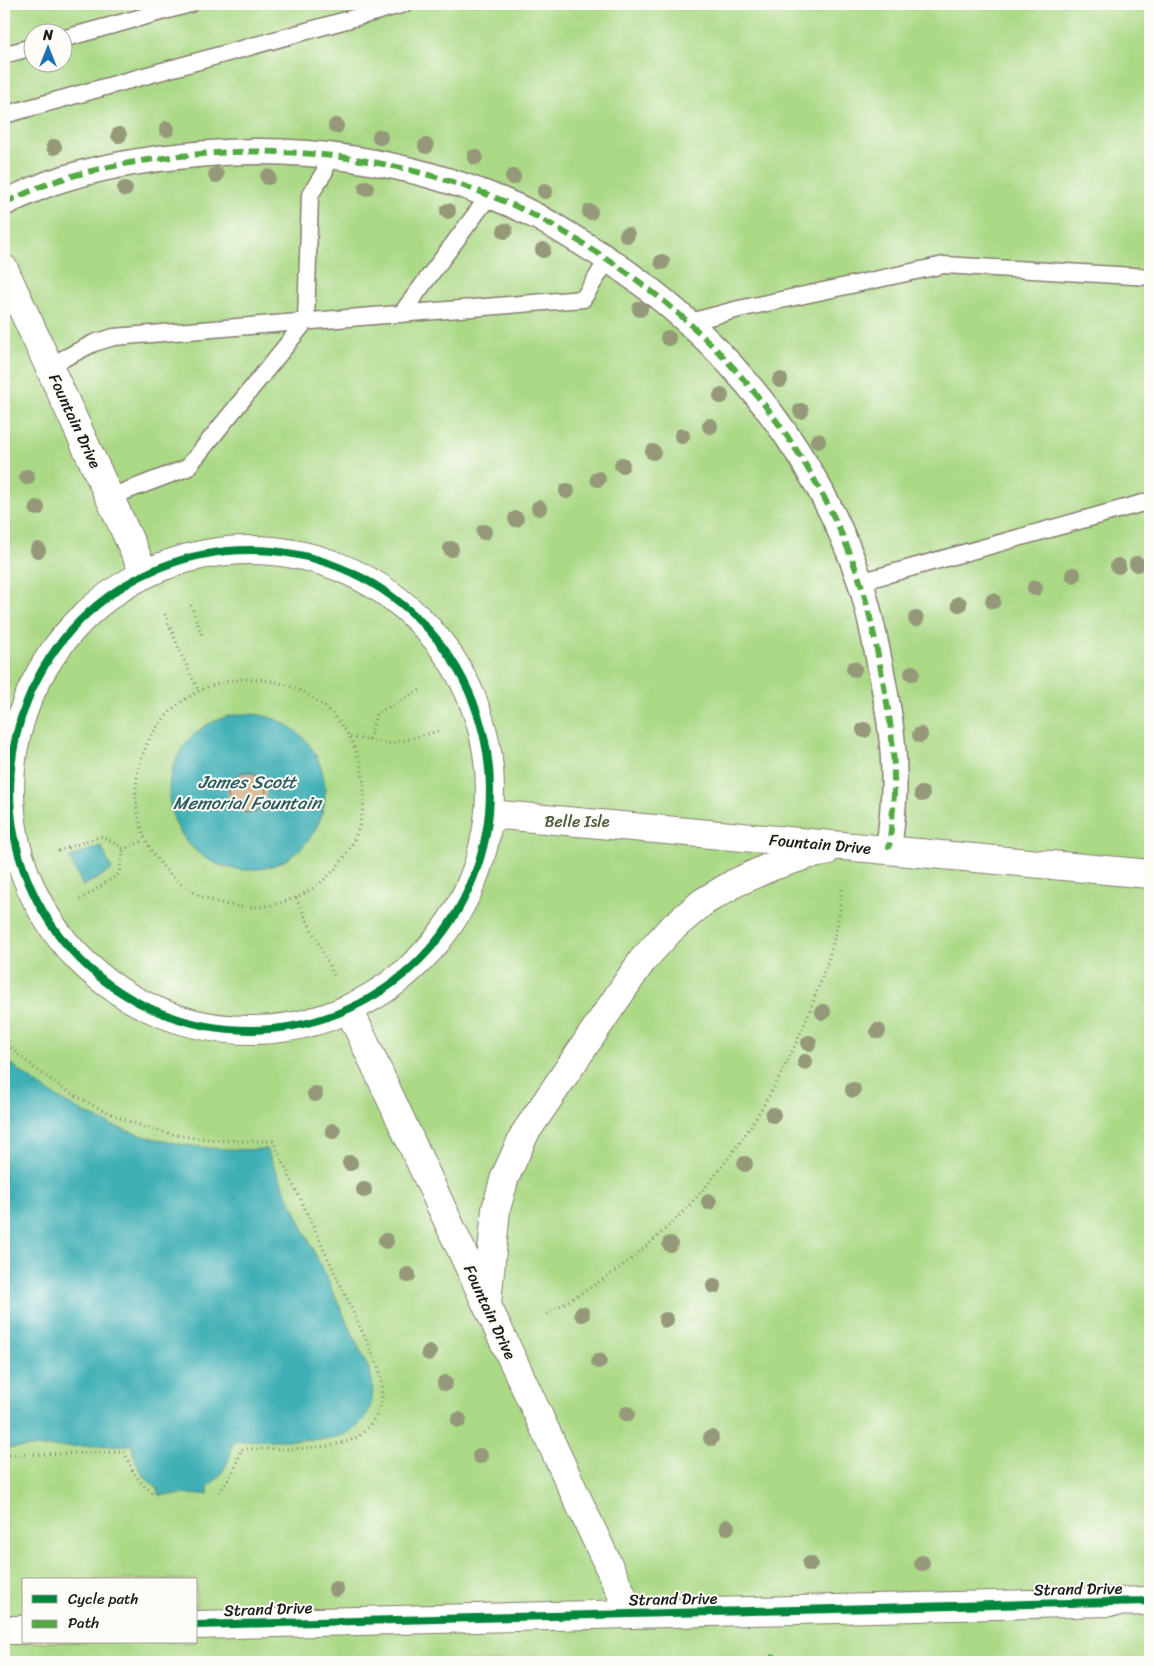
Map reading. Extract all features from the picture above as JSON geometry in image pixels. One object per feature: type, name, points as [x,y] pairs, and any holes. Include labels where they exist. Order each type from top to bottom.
[{"type":"street","points":[[4,203],[62,180],[99,169],[162,157],[236,151],[324,154],[381,164],[444,179],[502,200],[552,225],[608,259],[660,296],[720,352],[768,408],[808,469],[831,512],[850,555],[871,617],[889,712],[894,772],[889,849]]},
{"type":"street","name":"Fountain Drive","points":[[4,269],[145,574]]},
{"type":"street","points":[[238,550],[297,554],[353,573],[387,593],[403,604],[443,647],[459,671],[473,698],[482,726],[488,754],[491,784],[490,814],[485,845],[475,875],[462,903],[446,930],[426,954],[403,976],[377,994],[349,1009],[313,1022],[275,1029],[236,1030],[198,1025],[161,1014],[127,997],[95,974],[68,947],[45,916],[21,866],[12,828],[9,790],[12,752],[21,714],[36,678],[64,639],[83,617],[113,592],[145,574],[180,560],[209,553],[238,550]]},
{"type":"street","name":"Fountain Drive","points":[[490,814],[1150,874]]},
{"type":"street","points":[[487,1304],[496,1209],[506,1177],[525,1133],[642,961],[670,930],[703,902],[735,883],[770,866],[810,854],[856,847]]},
{"type":"street","name":"Fountain Drive","points":[[349,1009],[631,1614]]},
{"type":"street","name":"Strand Drive","points":[[198,1625],[1150,1601]]},
{"type":"street","points":[[4,1630],[22,1630]]},
{"type":"lane","points":[[72,35],[190,4]]},
{"type":"lane","points":[[4,115],[404,4]]},
{"type":"lane","points":[[4,55],[22,50]]},
{"type":"lane","points":[[110,497],[187,468],[306,321],[310,195],[325,171],[324,154]]},
{"type":"lane","points":[[401,314],[489,196]]},
{"type":"lane","points":[[49,366],[94,343],[114,336],[583,299],[608,259]]},
{"type":"lane","points":[[690,322],[739,309],[944,265],[1150,277]]},
{"type":"lane","points":[[860,582],[1150,502]]},
{"type":"path","points":[[191,605],[202,636]]},
{"type":"path","points":[[165,614],[198,690]]},
{"type":"path","points":[[232,679],[267,679],[300,690],[329,709],[350,737],[362,767],[365,798],[359,829],[344,858],[328,876],[296,898],[262,907],[226,905],[193,892],[165,870],[145,840],[135,806],[136,772],[148,738],[169,710],[198,690],[232,679]]},
{"type":"path","points":[[369,740],[376,714],[420,690]]},
{"type":"path","points":[[350,737],[390,744],[439,731]]},
{"type":"path","points":[[58,851],[102,836],[124,849]]},
{"type":"path","points":[[124,849],[145,840]]},
{"type":"path","points":[[80,900],[119,874],[124,849]]},
{"type":"path","points":[[547,1314],[627,1263],[696,1199],[726,1162],[774,1088],[788,1062],[811,1010],[835,938],[841,910],[842,888]]},
{"type":"path","points":[[296,898],[334,975]]},
{"type":"path","points":[[4,1041],[45,1077],[77,1097],[106,1112],[147,1128],[177,1135],[212,1139],[273,1141],[377,1364],[382,1377],[381,1400],[378,1412],[370,1426],[359,1436],[344,1443],[327,1447],[240,1449],[236,1466],[228,1481],[219,1492]]},
{"type":"path","points":[[4,1455],[125,1452],[133,1473],[145,1488],[153,1493]]},
{"type":"green space","name":"Belle Isle","points":[[4,4],[1150,4],[1150,1662],[4,1662]]},
{"type":"water","name":"James Scott Memorial Fountain","points":[[239,714],[255,714],[270,717],[284,723],[307,742],[316,755],[322,769],[325,792],[324,807],[316,829],[297,852],[284,861],[270,867],[255,870],[239,870],[224,867],[210,861],[187,842],[178,829],[172,815],[169,800],[169,784],[172,769],[178,755],[197,732],[210,723],[224,717]]},
{"type":"water","points":[[101,846],[112,870],[83,886],[69,857]]},
{"type":"water","points":[[4,1056],[27,1076],[76,1109],[128,1131],[154,1139],[210,1148],[266,1149],[369,1369],[373,1388],[372,1398],[370,1407],[361,1423],[345,1434],[326,1439],[233,1441],[225,1467],[208,1487],[208,1494],[159,1495],[158,1488],[140,1470],[132,1445],[4,1448]]},
{"type":"building","points":[[247,774],[254,775],[260,780],[265,786],[265,800],[260,806],[254,811],[247,812],[240,811],[234,806],[229,800],[228,793],[229,786],[234,780],[240,775]]},
{"type":"marked path","points":[[4,203],[47,184],[71,176],[146,160],[240,152],[317,154],[392,166],[465,186],[538,217],[620,268],[666,303],[708,341],[747,383],[782,428],[812,476],[839,527],[866,601],[888,706],[894,762],[889,849]]},
{"type":"marked path","points":[[773,1654],[774,1662]]},
{"type":"cycle path","points":[[250,550],[297,554],[342,568],[383,590],[420,620],[450,657],[472,698],[486,743],[490,790],[486,837],[472,882],[450,923],[420,960],[383,990],[342,1012],[297,1026],[250,1030],[203,1026],[158,1012],[117,990],[80,960],[50,923],[28,882],[14,837],[10,790],[14,743],[28,698],[50,657],[80,620],[117,590],[158,568],[203,554],[250,550]]},
{"type":"cycle path","points":[[198,1625],[1150,1601]]}]
